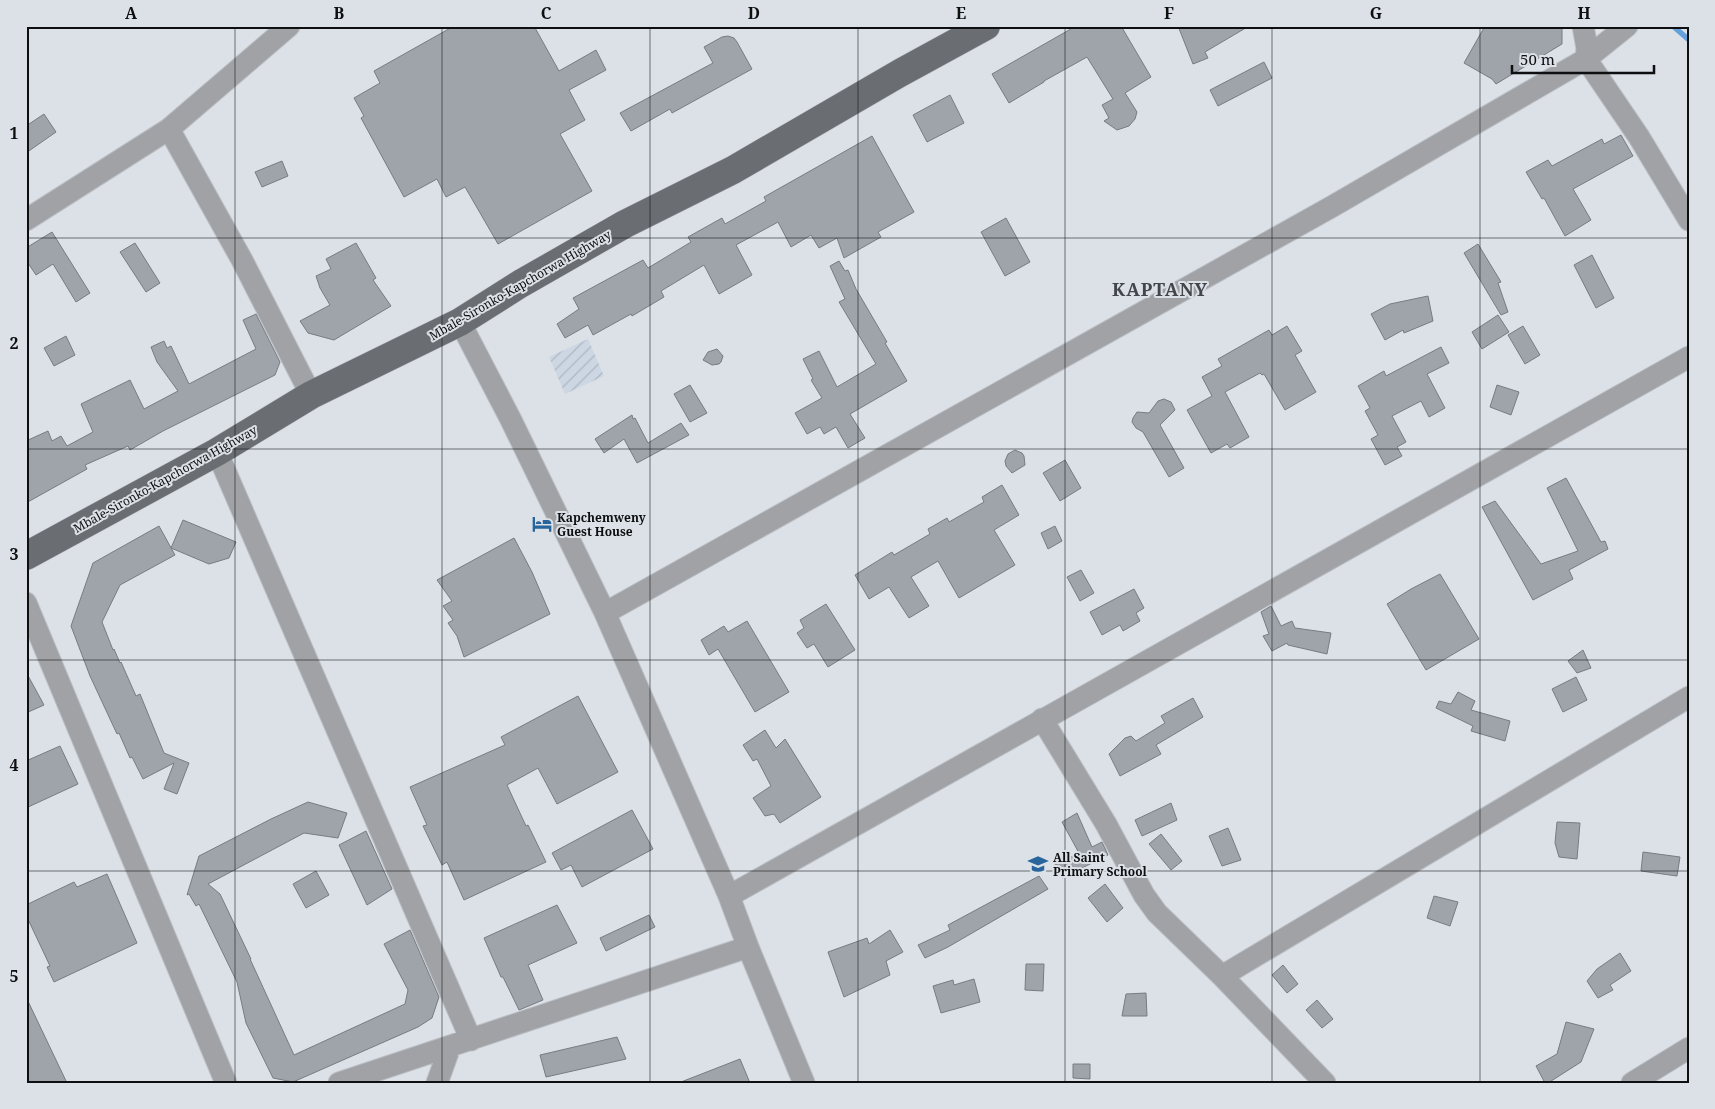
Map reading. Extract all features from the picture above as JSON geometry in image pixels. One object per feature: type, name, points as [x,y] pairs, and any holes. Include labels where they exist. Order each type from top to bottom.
[{"type":"main road","name":"Mbale-Sironko-Kapchorwa Highway","points":[[26,556],[217,452],[311,395],[460,322],[520,284],[625,224],[733,170],[986,26]]},
{"type":"street","points":[[26,220],[169,129],[289,26]]},
{"type":"street","points":[[1583,26],[1587,48],[1586,59],[1639,137],[1689,220]]},
{"type":"street","points":[[605,613],[1333,206],[1586,59],[1627,26]]},
{"type":"street","points":[[169,129],[242,260],[311,395]]},
{"type":"street","points":[[460,322],[511,420],[605,613],[729,896],[804,1083]]},
{"type":"street","points":[[729,896],[1689,357]]},
{"type":"street","points":[[217,452],[471,1040]]},
{"type":"street","points":[[26,603],[226,1083]]},
{"type":"street","points":[[1222,976],[1689,697]]},
{"type":"street","points":[[1042,719],[1106,824],[1144,895],[1157,912],[1222,976],[1325,1083]]},
{"type":"street","points":[[339,1083],[748,947]]},
{"type":"street","points":[[437,1083],[450,1047]]},
{"type":"street","points":[[1632,1083],[1689,1048]]},
{"type":"shaded area","points":[[588,339],[604,376],[565,394],[549,357]]},
{"type":"building","points":[[454,26],[534,26],[559,71],[596,50],[606,70],[569,90],[585,120],[560,134],[592,191],[498,244],[465,187],[446,197],[437,179],[404,197],[361,118],[364,116],[354,98],[380,83],[374,71]]},
{"type":"building","points":[[1076,26],[1121,26],[1151,77],[1125,93],[1137,112],[1135,119],[1129,126],[1117,130],[1104,121],[1109,118],[1102,105],[1113,99],[1087,57],[1009,103],[992,74]]},
{"type":"building","points":[[1178,26],[1249,26],[1205,52],[1208,58],[1193,64]]},
{"type":"building","points":[[1485,26],[1562,26],[1562,44],[1496,84],[1492,79],[1464,63]]},
{"type":"building","points":[[722,37],[734,38],[737,42],[752,69],[672,113],[670,109],[631,131],[620,113],[713,63],[704,47]]},
{"type":"building","points":[[1264,62],[1272,78],[1218,106],[1210,90]]},
{"type":"building","points":[[950,95],[964,123],[927,142],[913,115]]},
{"type":"building","points":[[44,114],[56,132],[26,153],[26,126]]},
{"type":"building","points":[[1621,135],[1633,156],[1573,189],[1591,220],[1565,236],[1544,198],[1542,199],[1526,172],[1548,160],[1552,166],[1602,139],[1604,144]]},
{"type":"building","points":[[872,136],[914,212],[878,232],[881,237],[844,258],[837,238],[819,248],[811,235],[791,247],[778,222],[736,245],[752,275],[719,294],[704,265],[661,291],[664,297],[632,316],[631,314],[593,335],[588,325],[565,338],[557,324],[579,309],[573,298],[643,260],[648,268],[691,242],[688,237],[722,218],[725,224],[766,201],[764,197]]},
{"type":"building","points":[[282,161],[288,176],[262,187],[255,172]]},
{"type":"building","points":[[1006,218],[1030,262],[1005,276],[981,232]]},
{"type":"building","points":[[52,232],[90,293],[76,302],[53,264],[36,275],[26,260],[26,248]]},
{"type":"building","points":[[135,243],[160,283],[146,292],[120,252]]},
{"type":"building","points":[[356,243],[376,278],[373,280],[391,306],[334,340],[308,333],[300,321],[330,305],[320,288],[316,276],[331,269],[326,259]]},
{"type":"building","points":[[1478,244],[1501,282],[1498,283],[1508,312],[1501,315],[1464,253]]},
{"type":"building","points":[[1592,255],[1614,298],[1596,308],[1574,265]]},
{"type":"building","points":[[839,261],[845,271],[848,270],[856,289],[907,381],[850,414],[865,438],[848,448],[836,427],[824,434],[820,427],[807,434],[795,413],[822,398],[811,380],[813,379],[803,359],[819,351],[837,387],[876,364],[839,302],[845,299],[830,266]]},
{"type":"building","points":[[1428,296],[1433,321],[1404,333],[1403,330],[1385,340],[1371,314],[1390,304]]},
{"type":"building","points":[[256,314],[280,362],[275,375],[163,431],[130,450],[128,446],[85,465],[87,469],[26,503],[26,441],[48,431],[52,441],[61,436],[67,446],[93,432],[81,404],[130,380],[144,409],[178,391],[157,362],[151,347],[164,341],[167,348],[171,346],[189,384],[256,349],[243,320]]},
{"type":"building","points":[[1498,315],[1509,332],[1482,349],[1472,332]]},
{"type":"building","points":[[1287,326],[1302,351],[1295,355],[1316,392],[1285,410],[1264,374],[1260,373],[1225,392],[1249,437],[1230,448],[1227,444],[1211,453],[1187,410],[1212,396],[1202,377],[1222,366],[1218,359],[1269,330],[1272,335]]},
{"type":"building","points":[[1523,326],[1540,355],[1525,364],[1508,335]]},
{"type":"building","points":[[66,336],[75,355],[54,366],[44,348]]},
{"type":"building","points":[[1441,347],[1449,363],[1427,374],[1445,408],[1429,417],[1421,401],[1392,416],[1406,442],[1397,447],[1402,456],[1385,465],[1371,439],[1378,435],[1365,411],[1370,408],[1358,386],[1384,371],[1386,376]]},
{"type":"building","points":[[717,349],[723,356],[719,364],[712,365],[703,360],[708,352]]},
{"type":"building","points":[[690,385],[707,413],[690,422],[674,394]]},
{"type":"building","points":[[1497,385],[1519,392],[1511,415],[1490,407]]},
{"type":"building","points":[[1164,399],[1171,402],[1175,410],[1160,425],[1184,468],[1169,477],[1143,432],[1136,428],[1132,422],[1137,412],[1149,413],[1158,401]]},
{"type":"building","points":[[632,415],[648,443],[681,423],[689,435],[637,463],[624,439],[604,453],[595,439]]},
{"type":"building","points":[[1015,450],[1024,456],[1025,465],[1012,473],[1006,466],[1005,461],[1008,454]]},
{"type":"building","points":[[1065,460],[1081,488],[1060,501],[1043,473]]},
{"type":"building","points":[[1566,478],[1601,542],[1605,541],[1608,549],[1569,570],[1573,579],[1533,600],[1482,507],[1495,501],[1541,564],[1578,551],[1547,488]]},
{"type":"building","points":[[1002,485],[1019,515],[994,530],[1015,565],[959,598],[938,561],[911,577],[929,606],[909,618],[889,587],[869,599],[855,575],[892,552],[894,555],[930,534],[928,529],[947,518],[949,522],[984,502],[982,497]]},
{"type":"building","points":[[183,520],[236,542],[229,558],[209,564],[171,548]]},
{"type":"building","points":[[159,526],[175,555],[120,585],[102,622],[113,650],[121,662],[136,696],[140,694],[164,753],[189,763],[177,794],[164,789],[174,763],[143,779],[132,757],[130,758],[119,733],[117,734],[90,676],[71,626],[93,563]]},
{"type":"building","points":[[1055,526],[1062,541],[1048,549],[1041,533]]},
{"type":"building","points":[[514,538],[532,572],[550,614],[464,657],[457,636],[448,623],[453,620],[443,606],[452,601],[437,580]]},
{"type":"building","points":[[1081,570],[1094,593],[1080,601],[1067,577]]},
{"type":"building","points":[[1440,574],[1479,639],[1426,670],[1387,604]]},
{"type":"building","points":[[1134,589],[1144,608],[1136,613],[1140,621],[1123,631],[1120,625],[1102,635],[1090,612]]},
{"type":"building","points":[[826,604],[855,650],[828,667],[814,644],[807,648],[797,633],[804,628],[800,620]]},
{"type":"building","points":[[1271,606],[1281,626],[1292,621],[1295,628],[1331,633],[1327,654],[1288,645],[1287,643],[1272,651],[1263,636],[1269,634],[1261,612]]},
{"type":"building","points":[[747,621],[789,692],[755,712],[718,649],[709,655],[701,640],[724,626],[728,632]]},
{"type":"building","points":[[1583,650],[1591,668],[1577,673],[1568,661]]},
{"type":"building","points":[[26,672],[44,705],[26,713]]},
{"type":"building","points":[[1576,677],[1587,700],[1563,712],[1552,689]]},
{"type":"building","points":[[1458,692],[1475,701],[1471,710],[1510,721],[1505,741],[1471,731],[1473,726],[1436,708],[1439,701],[1451,704]]},
{"type":"building","points":[[578,696],[618,772],[557,804],[538,768],[507,785],[526,826],[528,825],[546,862],[464,900],[447,862],[442,865],[423,826],[427,825],[410,787],[505,745],[501,737]]},
{"type":"building","points":[[1193,698],[1203,717],[1156,745],[1161,754],[1120,776],[1109,754],[1125,738],[1131,736],[1136,741],[1165,723],[1161,716]]},
{"type":"building","points":[[765,730],[776,748],[785,739],[821,797],[780,823],[774,814],[765,816],[753,798],[771,786],[757,759],[753,761],[743,745]]},
{"type":"building","points":[[60,746],[78,784],[26,808],[26,761]]},
{"type":"building","points":[[308,802],[347,813],[338,838],[304,833],[208,884],[220,894],[294,1055],[405,1004],[408,990],[384,944],[410,930],[439,997],[432,1018],[418,1027],[293,1082],[273,1078],[246,1023],[237,982],[199,904],[196,906],[189,894],[187,895],[199,856]]},
{"type":"building","points":[[1171,803],[1177,820],[1142,836],[1135,820]]},
{"type":"building","points":[[632,810],[653,849],[582,887],[571,865],[561,870],[552,853]]},
{"type":"building","points":[[1077,813],[1092,847],[1102,842],[1108,855],[1062,878],[1053,866],[1079,853],[1062,822]]},
{"type":"building","points":[[1557,822],[1580,823],[1577,859],[1559,857],[1555,843]]},
{"type":"building","points":[[1228,828],[1241,860],[1222,866],[1209,836]]},
{"type":"building","points":[[366,831],[392,889],[367,905],[339,845]]},
{"type":"building","points":[[1161,834],[1182,861],[1171,870],[1149,844]]},
{"type":"building","points":[[1643,852],[1680,857],[1677,876],[1641,871]]},
{"type":"building","points":[[316,871],[329,895],[306,908],[293,884]]},
{"type":"building","points":[[107,874],[137,943],[54,982],[47,967],[50,966],[26,915],[26,905],[74,882],[77,887]]},
{"type":"building","points":[[1039,876],[1048,889],[948,947],[925,958],[918,945],[950,930],[948,925]]},
{"type":"building","points":[[1105,884],[1123,908],[1107,922],[1088,898]]},
{"type":"building","points":[[1434,896],[1458,902],[1450,926],[1427,918]]},
{"type":"building","points":[[557,905],[577,943],[528,965],[543,1000],[519,1010],[503,977],[501,977],[484,938]]},
{"type":"building","points":[[649,915],[655,927],[606,951],[600,938]]},
{"type":"building","points":[[890,930],[903,952],[886,961],[890,975],[844,997],[828,952],[867,938],[869,944]]},
{"type":"building","points":[[1620,953],[1631,971],[1610,985],[1613,990],[1598,998],[1587,981],[1597,969]]},
{"type":"building","points":[[1026,964],[1044,964],[1043,991],[1025,990]]},
{"type":"building","points":[[1283,965],[1298,984],[1287,993],[1272,975]]},
{"type":"building","points":[[974,979],[980,1002],[941,1013],[933,986],[953,980],[954,985]]},
{"type":"building","points":[[1146,993],[1147,1016],[1122,1016],[1126,994]]},
{"type":"building","points":[[26,997],[67,1083],[26,1083]]},
{"type":"building","points":[[1317,1000],[1333,1019],[1322,1028],[1306,1010]]},
{"type":"building","points":[[1566,1022],[1594,1029],[1581,1062],[1548,1083],[1545,1083],[1536,1066],[1557,1054]]},
{"type":"building","points":[[617,1037],[626,1059],[546,1077],[540,1055]]},
{"type":"building","points":[[740,1059],[750,1083],[681,1083],[681,1082]]},
{"type":"building","points":[[1073,1064],[1090,1064],[1090,1079],[1073,1078]]},
{"type":"waterway","points":[[1673,26],[1689,40]]},
{"type":"place","name":"Kapchemweny Guest House","points":[[542,524]]},
{"type":"place","name":"All Saint Primary School","points":[[1038,864]]},
{"type":"district","name":"KAPTANY","points":[[1160,289]]}]
